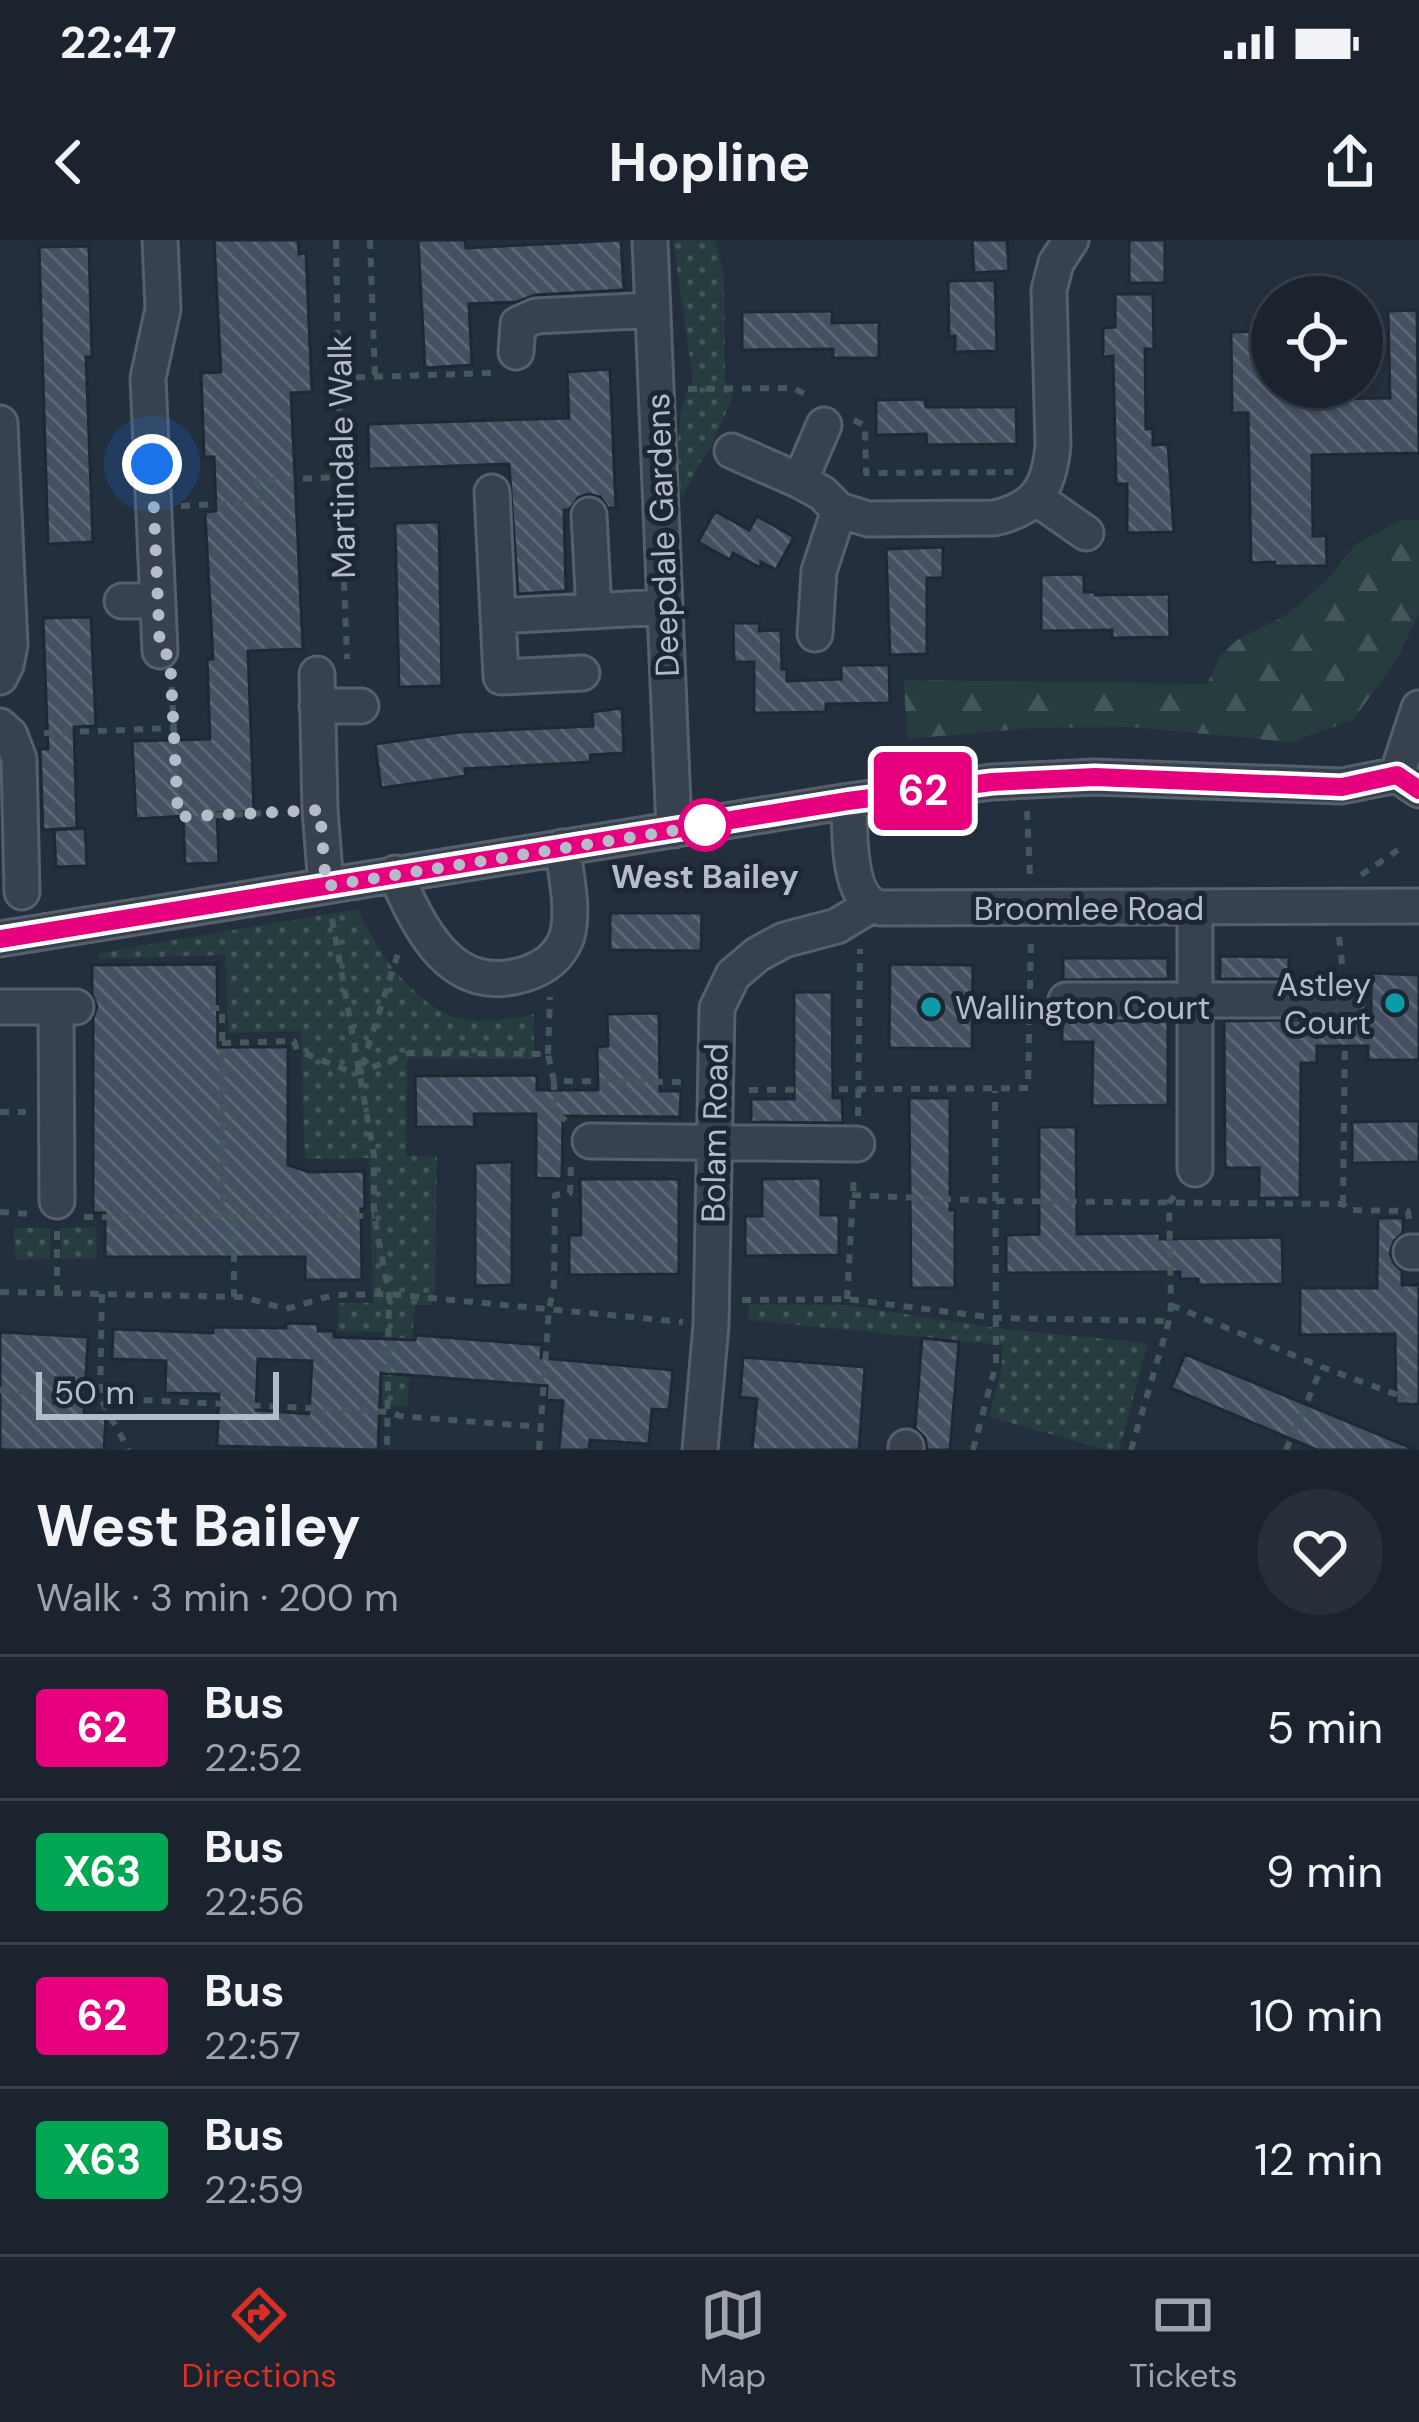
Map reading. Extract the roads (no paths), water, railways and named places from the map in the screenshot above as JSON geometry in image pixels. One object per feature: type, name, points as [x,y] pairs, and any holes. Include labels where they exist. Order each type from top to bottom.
[{"type":"street","points":[[160,240],[163,309],[148,378],[160,651]]},
{"type":"street","name":"Deepdale Gardens","points":[[650,240],[674,830]]},
{"type":"street","points":[[732,451],[800,481],[839,510],[868,519],[1013,514],[1036,498],[1051,467],[1049,290],[1056,263],[1071,240]]},
{"type":"street","points":[[516,352],[518,324],[536,316],[653,310]]},
{"type":"street","points":[[0,423],[10,645],[0,677]]},
{"type":"street","points":[[800,481],[824,425]]},
{"type":"street","points":[[492,492],[501,677],[582,673]]},
{"type":"street","points":[[1036,498],[1086,533]]},
{"type":"street","points":[[815,634],[819,571],[839,510]]},
{"type":"street","points":[[590,515],[594,611]]},
{"type":"street","points":[[122,601],[158,601]]},
{"type":"street","points":[[498,616],[664,607]]},
{"type":"street","points":[[326,886],[320,810],[327,685],[361,706]]},
{"type":"street","points":[[0,939],[848,801],[992,782],[1095,777],[1342,787],[1408,783],[1419,708]]},
{"type":"street","points":[[5,730],[19,759],[10,850],[22,892]]},
{"type":"street","points":[[848,801],[854,874],[870,906]]},
{"type":"street","points":[[395,873],[421,928],[449,961],[469,975],[501,979],[550,962],[567,937],[562,847]]},
{"type":"street","name":"Broomlee Road","points":[[870,906],[1419,906]]},
{"type":"street","name":"Bolam Road","points":[[700,1450],[711,1324],[716,1008],[733,975],[758,954],[784,940],[837,926],[870,906]]},
{"type":"street","points":[[1195,907],[1195,1168]]},
{"type":"street","points":[[1066,1000],[1346,1000]]},
{"type":"street","points":[[0,1007],[67,1007],[57,1209]]},
{"type":"street","points":[[580,1146],[857,1144]]},
{"type":"place","name":"West Bailey","points":[[705,825]]},
{"type":"place","name":"Astley Court","points":[[1395,1003]]},
{"type":"place","name":"Wallington Court","points":[[931,1007]]}]
